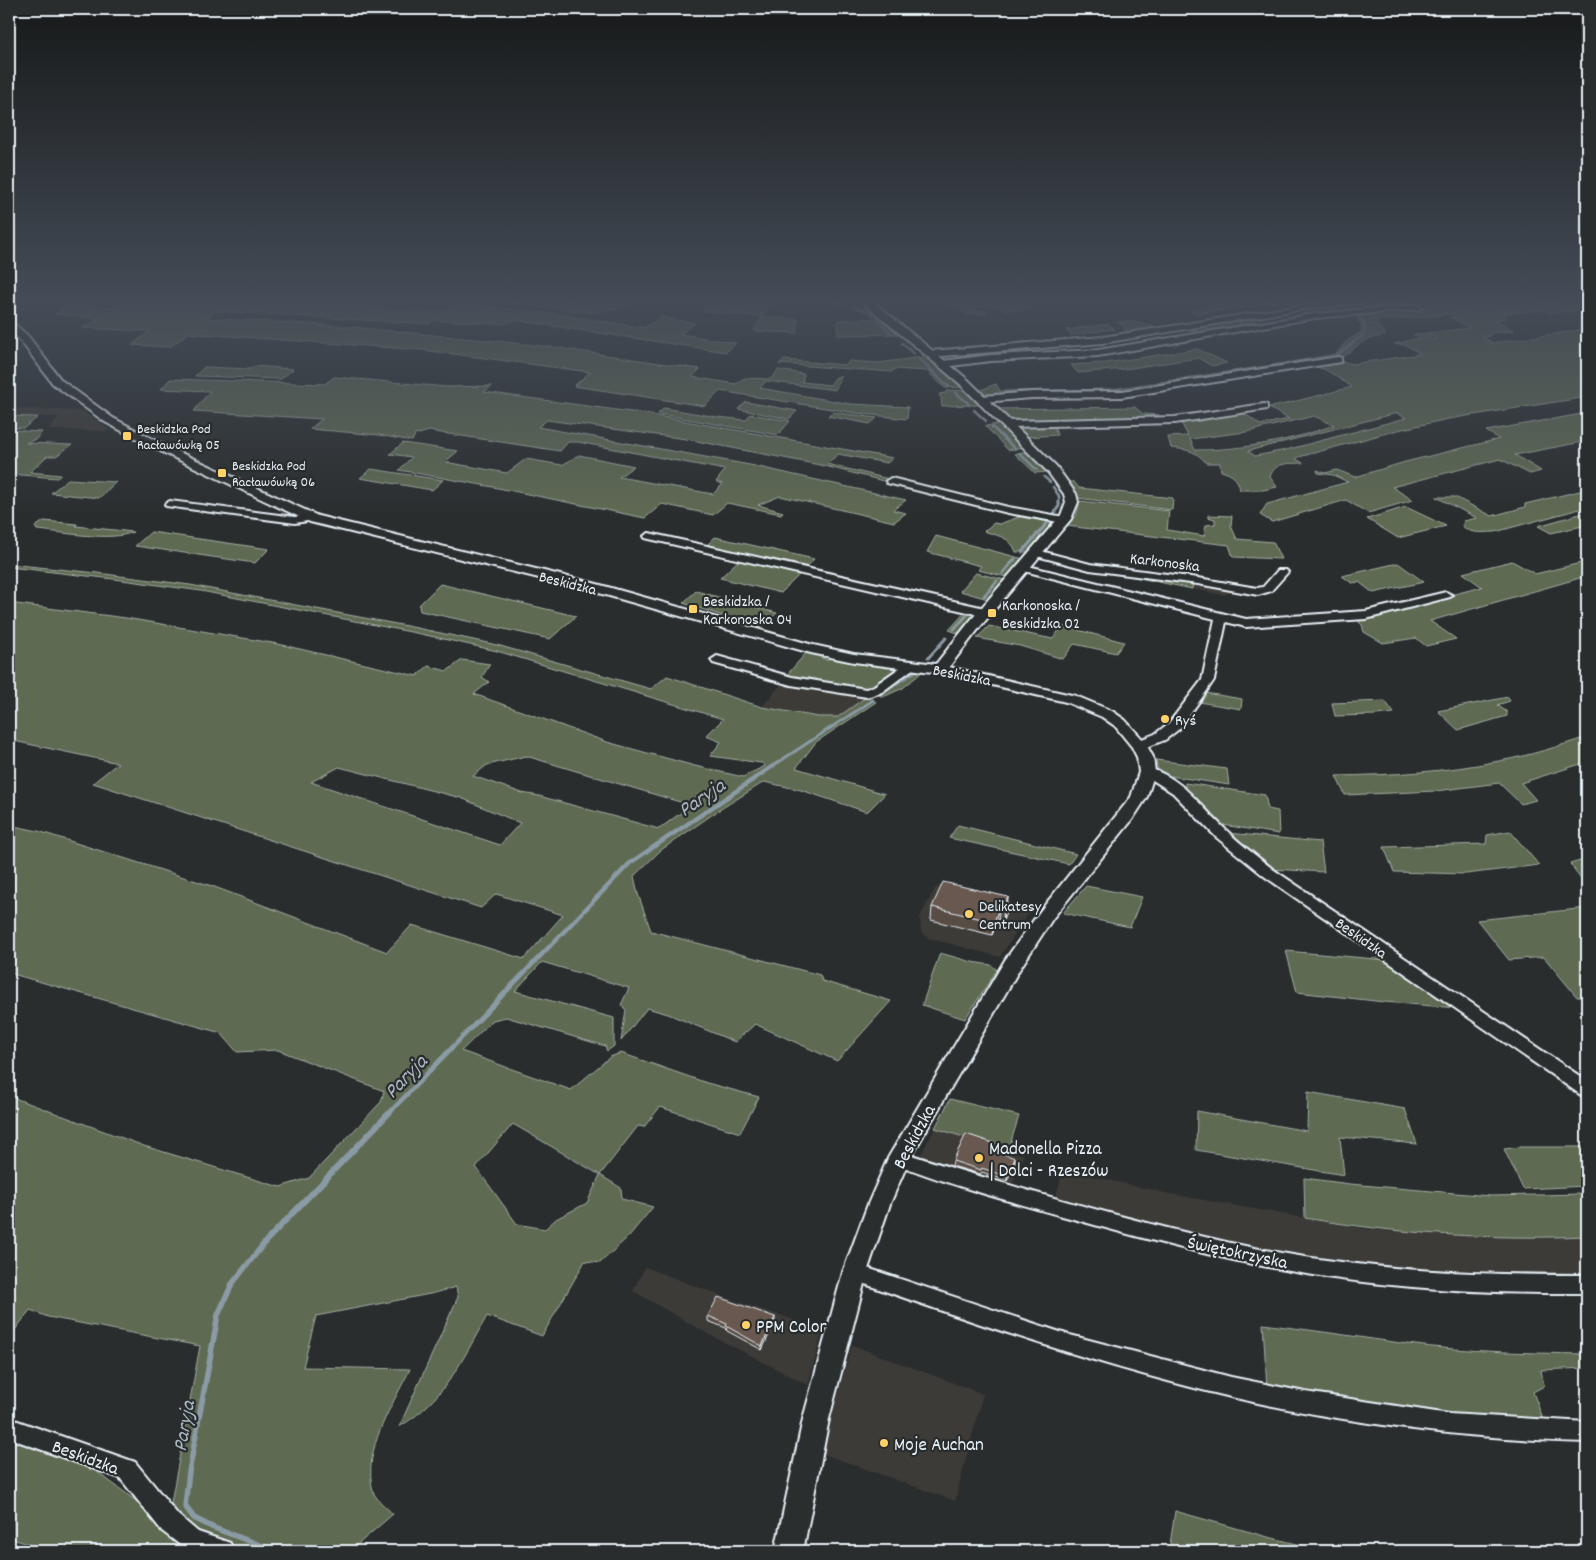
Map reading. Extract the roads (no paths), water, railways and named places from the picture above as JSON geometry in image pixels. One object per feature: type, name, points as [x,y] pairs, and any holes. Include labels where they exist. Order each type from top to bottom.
[{"type":"street","name":"Beskidzka","points":[[50,374],[56,382],[109,420],[162,448],[310,518],[360,532],[601,589],[811,649],[854,658],[940,669],[1043,692],[1079,702],[1107,714],[1120,723],[1139,744],[1145,757],[1147,772],[1144,785],[1133,806],[1047,914],[1012,965],[899,1158],[879,1204],[854,1272],[816,1419],[789,1551]]},
{"type":"street","points":[[940,669],[985,612],[1064,520],[1072,502],[1066,486],[1052,469],[954,374]]},
{"type":"street","points":[[982,399],[1032,395],[1122,394],[1250,374]]},
{"type":"street","points":[[1007,424],[1175,420],[1264,407]]},
{"type":"street","points":[[891,481],[1008,510],[1064,520]]},
{"type":"street","points":[[170,504],[295,520],[310,518]]},
{"type":"street","points":[[649,536],[985,612]]},
{"type":"street","name":"Karkonoska","points":[[1036,553],[1084,566],[1198,581],[1258,592],[1267,589],[1282,572]]},
{"type":"street","points":[[1024,568],[1246,623],[1366,615],[1446,595]]},
{"type":"street","points":[[1139,744],[1160,736],[1174,726],[1208,680],[1221,617]]},
{"type":"street","points":[[717,660],[791,681],[867,693],[878,690],[912,665]]},
{"type":"street","name":"Beskidzka","points":[[1147,772],[1167,781],[1221,834],[1269,873],[1587,1090]]},
{"type":"street","name":"Świętokrzyska","points":[[899,1158],[1037,1201],[1174,1238],[1294,1263],[1420,1279],[1536,1284],[1587,1284]]},
{"type":"street","points":[[854,1272],[1066,1343],[1231,1387],[1305,1402],[1449,1424],[1587,1432]]},
{"type":"street","name":"Beskidzka","points":[[9,1428],[127,1470],[170,1523],[191,1541],[222,1551]]},
{"type":"waterway","name":"Paryja","points":[[935,374],[949,387]]},
{"type":"waterway","points":[[1113,392],[1233,374]]},
{"type":"waterway","name":"Paryja","points":[[955,392],[969,404]]},
{"type":"waterway","points":[[985,396],[1041,392]]},
{"type":"waterway","name":"Paryja","points":[[974,410],[986,421]]},
{"type":"waterway","name":"Paryja","points":[[992,427],[1015,449]]},
{"type":"waterway","name":"Paryja","points":[[1019,453],[1037,470]]},
{"type":"waterway","name":"Paryja","points":[[1044,477],[1050,482]]},
{"type":"waterway","name":"Paryja","points":[[1053,487],[1059,496],[1059,506],[1053,515]]},
{"type":"waterway","name":"Paryja","points":[[1022,552],[1049,521]]},
{"type":"waterway","name":"Paryja","points":[[1003,573],[1015,559]]},
{"type":"waterway","name":"Paryja","points":[[984,596],[997,581]]},
{"type":"waterway","name":"Paryja","points":[[954,629],[969,613]]},
{"type":"waterway","name":"Paryja","points":[[928,658],[946,638]]},
{"type":"waterway","name":"Paryja","points":[[880,694],[914,672]]},
{"type":"waterway","name":"Paryja","points":[[771,767],[873,700]]},
{"type":"waterway","name":"Paryja","points":[[391,1111],[630,863],[773,766]]},
{"type":"waterway","name":"Paryja","points":[[276,1551],[214,1528],[194,1518],[185,1506],[189,1472],[218,1315],[232,1284],[266,1241],[392,1110]]},
{"type":"railway","points":[[9,1545],[28,1551]]},
{"type":"place","name":"Beskidzka Pod Racławówką 05","points":[[127,436]]},
{"type":"place","name":"Beskidzka Pod Racławówką 06","points":[[222,473]]},
{"type":"place","name":"Beskidzka / Karkonoska 04","points":[[693,609]]},
{"type":"place","name":"Karkonoska / Beskidzka 02","points":[[992,613]]},
{"type":"place","name":"Ryś","points":[[1165,719]]},
{"type":"place","name":"Delikatesy Centrum","points":[[969,914]]},
{"type":"place","name":"Madonella Pizza | Dolci - Rzeszów","points":[[979,1158]]},
{"type":"place","name":"PPM Color","points":[[746,1325]]},
{"type":"place","name":"Moje Auchan","points":[[884,1443]]}]
